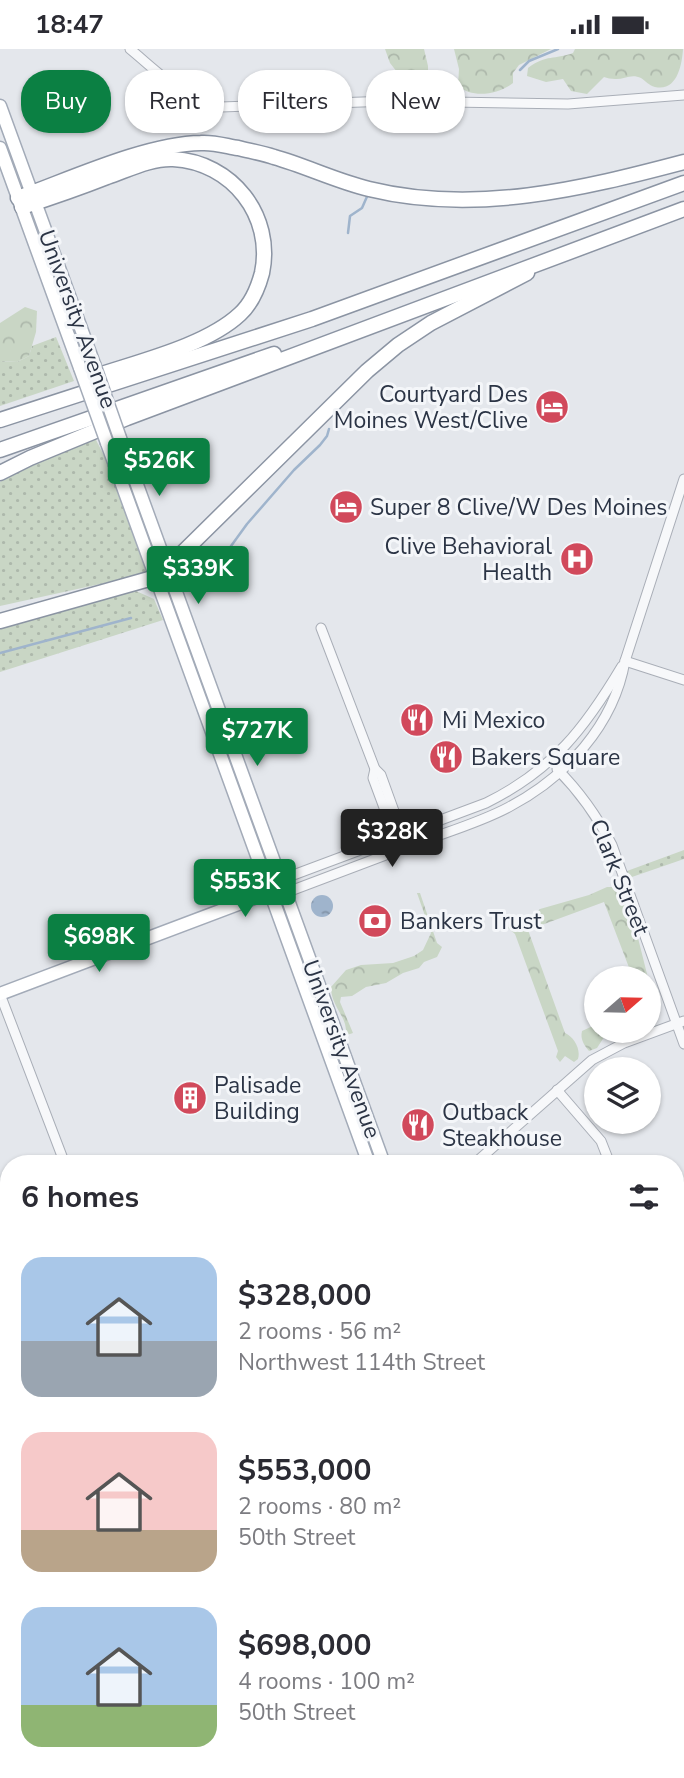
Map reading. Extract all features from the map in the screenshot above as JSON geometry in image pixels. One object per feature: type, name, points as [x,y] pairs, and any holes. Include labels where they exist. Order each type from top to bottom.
[{"type":"highway","points":[[27,200],[146,152],[202,143],[275,157],[323,176],[371,190],[465,201],[540,195],[616,180],[684,162]]},
{"type":"highway","points":[[27,200],[153,162],[171,159],[190,161],[217,172],[239,189],[256,212],[264,239],[260,282],[253,298],[228,324],[206,337],[99,375],[66,397]]},
{"type":"highway","points":[[0,419],[313,319],[684,184]]},
{"type":"highway","points":[[0,473],[61,444],[127,418],[684,209]]},
{"type":"highway","points":[[0,621],[161,572],[367,371],[398,345],[431,323],[509,284],[561,253]]},
{"type":"highway","points":[[0,450],[412,303],[477,285]]},
{"type":"highway","points":[[0,611],[101,592]]},
{"type":"main road","name":"University Avenue","points":[[0,106],[80,368],[107,443],[161,572],[283,886],[381,1155]]},
{"type":"main road","name":"University Avenue","points":[[0,148],[27,200],[94,363],[161,572],[270,892],[366,1155]]},
{"type":"main road","points":[[0,994],[283,886]]},
{"type":"street","points":[[130,49],[188,95],[221,107],[391,101],[568,104],[684,95]]},
{"type":"street","points":[[283,886],[403,849],[508,808],[537,790],[579,753],[606,716],[621,683],[625,661],[684,479]]},
{"type":"street","points":[[321,628],[375,769],[381,775],[403,849]]},
{"type":"street","points":[[625,661],[684,680]]},
{"type":"street","points":[[283,886],[398,836],[498,797],[530,779],[551,762],[583,727],[625,661]]},
{"type":"street","name":"Clark Street","points":[[551,762],[584,798],[612,845],[680,1022],[684,1044]]},
{"type":"street","points":[[0,994],[62,1155]]},
{"type":"street","points":[[492,1155],[557,1090],[592,1060],[607,1051],[680,1022]]},
{"type":"street","points":[[557,1090],[601,1141],[606,1155]]},
{"type":"green space","points":[[385,49],[424,49],[428,70],[395,70]]},
{"type":"green space","points":[[454,49],[551,49],[519,65],[513,73],[513,83],[493,92],[478,94],[465,90],[465,70],[459,69]]},
{"type":"green space","points":[[575,49],[683,49],[677,76],[669,85],[662,87],[653,86],[637,77],[604,77],[587,94],[571,91],[563,79],[546,82],[527,76],[528,68],[535,64],[573,53]]},
{"type":"green space","points":[[25,307],[37,311],[36,332],[29,356],[17,362],[0,361],[0,323]]},
{"type":"green space","points":[[56,337],[74,381],[0,406],[0,361],[17,362],[29,356],[32,346]]},
{"type":"green space","points":[[95,438],[110,467],[148,571],[132,577],[0,606],[0,482],[36,463]]},
{"type":"green space","points":[[136,591],[154,599],[163,620],[0,672],[0,626]]},
{"type":"green space","points":[[684,850],[684,859],[629,878],[627,871]]},
{"type":"green space","points":[[612,887],[627,905],[645,966],[628,966],[604,902],[528,930],[565,1033],[578,1047],[578,1059],[574,1062],[565,1056],[560,1062],[556,1057],[558,1051],[515,934],[508,928],[511,924],[530,919],[540,909]]},
{"type":"green space","points":[[417,893],[420,893],[437,943],[442,947],[437,957],[424,962],[419,968],[386,983],[366,987],[352,996],[341,997],[340,1002],[353,1033],[347,1035],[331,987],[346,970],[361,965],[393,963],[423,950],[431,933]]},
{"type":"green space","points":[[584,1030],[584,1043],[600,1043],[597,1048],[589,1051],[583,1042]]},
{"type":"water","points":[[318,895],[326,895],[333,902],[333,910],[326,917],[318,917],[311,910],[311,902]]},
{"type":"waterway","points":[[520,70],[529,61],[558,49]]},
{"type":"waterway","points":[[348,233],[350,216],[362,208],[369,192]]},
{"type":"waterway","points":[[202,576],[210,575],[247,524],[294,470],[320,445],[329,429]]},
{"type":"waterway","points":[[0,653],[131,618]]},
{"type":"place","name":"Courtyard Des Moines West/Clive","points":[[552,407]]},
{"type":"place","name":"Super 8 Clive/W Des Moines","points":[[346,507]]},
{"type":"place","name":"Clive Behavioral Health","points":[[577,559]]},
{"type":"place","name":"Mi Mexico","points":[[417,720]]},
{"type":"place","name":"Bakers Square","points":[[446,757]]},
{"type":"place","name":"Bankers Trust","points":[[375,921]]},
{"type":"place","name":"Palisade Building","points":[[190,1098]]},
{"type":"place","name":"Outback Steakhouse","points":[[418,1125]]}]
